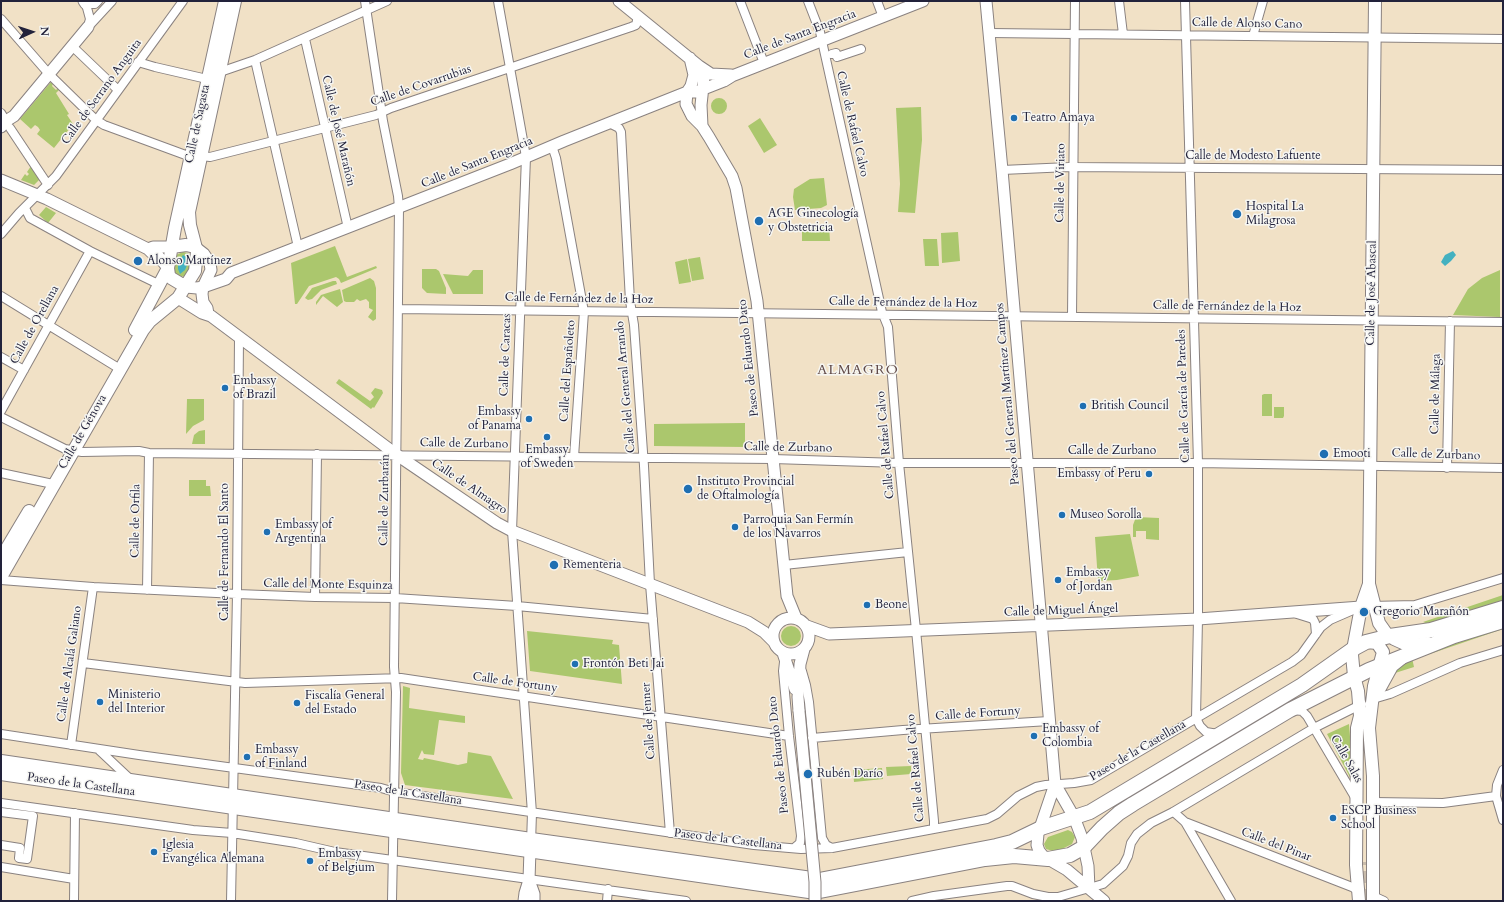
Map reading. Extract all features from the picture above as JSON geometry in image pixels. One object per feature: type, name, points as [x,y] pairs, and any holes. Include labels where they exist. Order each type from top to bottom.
[{"type":"highway","points":[[1074,817],[1100,807],[1302,685],[1353,649],[1366,642],[1390,636],[1431,630],[1503,608]]},
{"type":"highway","points":[[1084,847],[1102,828],[1133,804],[1290,710],[1338,686],[1354,676],[1380,665],[1454,636],[1503,621]]},
{"type":"highway","name":"Paseo de la Castellana","points":[[1,762],[132,781],[233,802]]},
{"type":"highway","name":"Paseo de la Castellana","points":[[1,773],[233,802],[393,825],[531,845],[820,891],[985,859],[1014,856],[1048,859],[1070,855],[1084,847]]},
{"type":"highway","name":"Paseo de la Castellana","points":[[531,845],[819,880],[996,846],[1012,842],[1041,828],[1074,817]]},
{"type":"main road","name":"Calle de Sagasta","points":[[186,287],[195,271],[197,259],[189,216],[196,156],[207,79],[225,1]]},
{"type":"main road","name":"Calle de Sagasta","points":[[168,268],[175,228],[220,72],[235,1]]},
{"type":"main road","name":"Calle de José Abascal","points":[[1369,584],[1375,1]]},
{"type":"main road","points":[[172,247],[186,245],[195,246]]},
{"type":"main road","points":[[168,268],[171,278],[186,287]]},
{"type":"main road","name":"Calle de Génova","points":[[1,577],[50,483],[117,368],[168,268]]},
{"type":"main road","points":[[161,283],[165,289],[178,298]]},
{"type":"main road","name":"Calle de Génova","points":[[117,368],[150,321],[178,298],[186,287]]},
{"type":"main road","name":"Calle de Génova","points":[[3,551],[50,483]]},
{"type":"main road","points":[[1369,584],[1379,623],[1390,636],[1398,642],[1414,645],[1454,636]]},
{"type":"main road","points":[[1364,862],[1365,773],[1358,691],[1352,660],[1361,607],[1369,584]]},
{"type":"main road","points":[[1366,642],[1378,643],[1383,656],[1374,686],[1369,728],[1374,802],[1377,899]]},
{"type":"main road","points":[[1373,699],[1392,666],[1408,654]]},
{"type":"main road","points":[[1338,686],[1350,686],[1358,691]]},
{"type":"main road","points":[[1359,896],[1356,865],[1358,728],[1360,720]]},
{"type":"street","points":[[85,3],[93,4],[98,1]]},
{"type":"street","points":[[48,185],[5,122],[14,116],[88,27],[112,1]]},
{"type":"street","name":"Calle de Serrano Anguita","points":[[1,234],[58,174],[183,1]]},
{"type":"street","name":"Calle de Zurbarán","points":[[365,1],[382,112],[399,208],[395,598],[395,792],[392,901]]},
{"type":"street","points":[[220,72],[255,60],[305,39],[387,1]]},
{"type":"street","name":"Calle de Caracas","points":[[498,1],[526,157],[512,531],[532,812],[531,845]]},
{"type":"street","name":"Calle de Santa Engracia","points":[[619,1],[711,74],[732,76]]},
{"type":"street","points":[[740,1],[764,63]]},
{"type":"street","name":"Calle de Rafael Calvo","points":[[808,1],[822,41],[888,326],[899,463],[934,829]]},
{"type":"street","points":[[877,1],[883,17]]},
{"type":"street","name":"Calle de Santa Engracia","points":[[186,287],[203,287],[226,279],[230,273],[399,208],[687,92],[702,90],[764,63],[923,1]]},
{"type":"street","name":"Paseo del General Martínez Campos","points":[[986,1],[1055,784]]},
{"type":"street","name":"Calle de Viriato","points":[[1072,317],[1075,1]]},
{"type":"street","points":[[1119,1],[1123,34]]},
{"type":"street","name":"Calle de García de Paredes","points":[[1185,1],[1198,463],[1198,618],[1196,718]]},
{"type":"street","points":[[1253,36],[1263,1]]},
{"type":"street","points":[[85,3],[95,10],[106,9]]},
{"type":"street","points":[[85,3],[90,19],[88,27]]},
{"type":"street","name":"Calle de Covarrubias","points":[[196,156],[210,157],[376,115],[631,27],[636,24],[638,16]]},
{"type":"street","points":[[1,19],[49,74],[96,120],[104,125],[196,156]]},
{"type":"street","name":"Calle de Alonso Cano","points":[[990,33],[1503,39]]},
{"type":"street","name":"Calle de José Marañón","points":[[305,39],[348,228]]},
{"type":"street","points":[[72,46],[118,90]]},
{"type":"street","points":[[832,54],[836,53],[837,57],[861,49]]},
{"type":"street","points":[[687,92],[691,86],[694,75],[690,58]]},
{"type":"street","points":[[255,60],[298,247]]},
{"type":"street","points":[[138,62],[155,68],[207,79]]},
{"type":"street","points":[[699,66],[703,74],[701,108],[702,126]]},
{"type":"street","name":"Paseo de Eduardo Dato","points":[[687,92],[686,104],[692,116],[702,126],[730,171],[734,181],[758,313],[787,596],[796,618]]},
{"type":"street","name":"Calle del General Arrando","points":[[609,123],[619,128],[621,132],[631,312],[634,325],[650,584]]},
{"type":"street","name":"Calle del Españoleto","points":[[552,146],[556,158],[584,312],[574,457]]},
{"type":"street","name":"Calle de Modesto Lafuente","points":[[1002,170],[1074,167],[1503,170]]},
{"type":"street","points":[[1,180],[38,195],[148,249],[159,256],[168,268]]},
{"type":"street","points":[[25,208],[30,218],[90,251],[154,282],[161,283]]},
{"type":"street","points":[[195,246],[204,254],[210,263],[218,269],[230,273]]},
{"type":"street","points":[[148,249],[153,247],[172,247]]},
{"type":"street","name":"Calle de Orellana","points":[[1,411],[90,251]]},
{"type":"street","points":[[208,314],[202,298],[203,287],[209,276],[210,263]]},
{"type":"street","points":[[1,296],[117,368]]},
{"type":"street","name":"Calle de Almagro","points":[[178,298],[202,313],[208,314],[397,455],[496,523],[512,531],[748,622],[764,632],[773,641]]},
{"type":"street","name":"Calle de Fernández de la Hoz","points":[[398,309],[1503,322]]},
{"type":"street","name":"Calle de Málaga","points":[[1447,468],[1450,321]]},
{"type":"street","name":"Calle de Fernando El Santo","points":[[235,768],[239,337]]},
{"type":"street","points":[[1,357],[24,370]]},
{"type":"street","points":[[1,417],[69,450]]},
{"type":"street","name":"Calle de Zurbano","points":[[69,450],[773,459],[899,463],[1198,463],[1503,468]]},
{"type":"street","name":"Calle de Orfila","points":[[147,590],[149,452]]},
{"type":"street","points":[[314,597],[317,454]]},
{"type":"street","points":[[1,473],[50,483]]},
{"type":"street","points":[[784,565],[908,552]]},
{"type":"street","name":"Paseo de la Castellana","points":[[1,734],[376,788],[754,845],[794,848],[832,848],[987,819],[996,814],[1023,792],[1040,786],[1090,780],[1292,662],[1301,655],[1321,627],[1330,620],[1361,607],[1374,605],[1420,604],[1503,578]]},
{"type":"street","name":"Calle del Monte Esquinza","points":[[1,580],[147,590],[314,597],[395,598],[517,606],[653,619]]},
{"type":"street","name":"Calle de Jenner","points":[[650,584],[670,833]]},
{"type":"street","name":"Calle de Alcalá Galiano","points":[[71,745],[93,587]]},
{"type":"street","name":"Paseo de Eduardo Dato","points":[[779,622],[787,596]]},
{"type":"street","name":"Calle de Miguel Ángel","points":[[807,626],[829,634],[1198,618],[1293,613],[1361,607]]},
{"type":"street","name":"Calle de Miguel Ángel","points":[[1293,613],[1313,619],[1316,634]]},
{"type":"street","points":[[789,617],[796,618],[803,621],[810,634],[806,647],[793,654],[784,655],[773,641],[773,632],[779,622],[789,617]]},
{"type":"street","name":"Calle de Almagro","points":[[748,622],[779,622]]},
{"type":"street","name":"Calle de Miguel Ángel","points":[[806,647],[829,634]]},
{"type":"street","name":"Paseo de Eduardo Dato","points":[[798,697],[800,664],[806,647]]},
{"type":"street","points":[[912,901],[934,896],[1007,886],[1012,886],[1033,894],[1048,897],[1067,895],[1103,884],[1123,866],[1128,856],[1131,843],[1137,834],[1150,823],[1173,812],[1314,728],[1359,705],[1390,694],[1460,663],[1503,650]]},
{"type":"street","name":"Paseo de Eduardo Dato","points":[[784,655],[798,697]]},
{"type":"street","name":"Paseo de Eduardo Dato","points":[[784,655],[783,671],[789,736],[801,836],[800,843],[794,848]]},
{"type":"street","name":"Calle de Fortuny","points":[[83,663],[245,683],[395,678],[789,736]]},
{"type":"street","points":[[800,664],[808,696],[822,838],[826,844],[832,848]]},
{"type":"street","points":[[798,697],[815,901]]},
{"type":"street","name":"Calle Salas","points":[[1290,710],[1302,711],[1307,716],[1357,801]]},
{"type":"street","name":"Paseo de la Castellana","points":[[1196,718],[1200,726],[1206,732],[1221,734]]},
{"type":"street","name":"Calle de Fortuny","points":[[812,738],[1050,721]]},
{"type":"street","name":"Paseo de la Castellana","points":[[98,749],[132,781]]},
{"type":"street","points":[[232,901],[232,833],[235,768]]},
{"type":"street","points":[[1503,770],[1497,785],[1496,796],[1503,820]]},
{"type":"street","points":[[1055,784],[1074,817],[1084,847],[1088,866],[1089,888]]},
{"type":"street","points":[[1055,784],[1038,837],[1037,848],[1041,854],[1067,870],[1104,901]]},
{"type":"street","points":[[1374,802],[1443,803],[1496,796]]},
{"type":"street","points":[[1,803],[193,830],[232,833],[296,843],[335,852],[686,901]]},
{"type":"street","points":[[1,812],[33,816],[26,859],[19,858],[20,848],[1,845]]},
{"type":"street","points":[[1173,812],[1184,822],[1231,901]]},
{"type":"street","points":[[74,813],[74,901]]},
{"type":"street","name":"Calle del Pinar","points":[[1184,822],[1350,886],[1359,896]]},
{"type":"street","points":[[524,901],[529,880],[531,845]]},
{"type":"street","points":[[1,867],[74,879]]},
{"type":"street","points":[[529,880],[534,894],[534,901]]},
{"type":"street","points":[[608,889],[608,901]]},
{"type":"green space","points":[[51,82],[53,84],[52,86],[56,90],[58,88],[59,90],[56,93],[69,114],[67,115],[73,124],[54,148],[37,134],[40,130],[38,127],[35,125],[31,129],[20,119]]},
{"type":"green space","points":[[716,98],[722,98],[727,103],[725,112],[722,114],[716,114],[711,109],[711,103]]},
{"type":"green space","points":[[921,107],[922,140],[915,213],[898,212],[900,184],[896,108]]},
{"type":"green space","points":[[760,118],[777,145],[764,153],[748,126]]},
{"type":"green space","points":[[31,166],[40,179],[34,185],[21,180],[25,174],[27,176],[29,174],[27,172]]},
{"type":"green space","points":[[824,178],[827,205],[821,208],[795,210],[793,197],[794,189],[810,179]]},
{"type":"green space","points":[[46,207],[56,213],[48,223],[39,215]]},
{"type":"green space","points":[[829,226],[830,241],[802,241],[802,227]]},
{"type":"green space","points":[[958,232],[960,261],[942,263],[941,233]]},
{"type":"green space","points":[[923,239],[937,239],[939,266],[925,266]]},
{"type":"green space","points":[[335,246],[347,277],[376,266],[377,268],[341,283],[336,277],[309,286],[297,304],[295,304],[291,263]]},
{"type":"green space","points":[[183,252],[188,253],[191,257],[190,269],[185,276],[180,277],[174,273],[173,269],[176,255]]},
{"type":"green space","points":[[700,257],[704,279],[692,281],[688,259]]},
{"type":"green space","points":[[687,259],[691,282],[679,284],[675,262]]},
{"type":"green space","points":[[422,269],[436,269],[439,271],[446,288],[446,294],[427,293],[422,288]]},
{"type":"green space","points":[[473,270],[483,270],[483,294],[453,294],[443,274],[468,276]]},
{"type":"green space","points":[[1500,270],[1500,317],[1453,315],[1468,289],[1482,278]]},
{"type":"green space","points":[[370,278],[374,281],[376,288],[376,319],[373,321],[368,317],[373,310],[369,308],[369,302],[366,299],[360,301],[357,299],[354,302],[346,302],[344,301],[342,290]]},
{"type":"green space","points":[[336,281],[337,284],[321,290],[312,299],[308,300],[305,298],[312,288]]},
{"type":"green space","points":[[340,289],[343,302],[337,307],[323,296],[316,305],[316,302],[321,295]]},
{"type":"green space","points":[[339,379],[370,401],[374,397],[371,393],[375,388],[382,390],[383,393],[374,408],[373,407],[371,409],[336,383]]},
{"type":"green space","points":[[1272,394],[1272,416],[1262,416],[1262,395]]},
{"type":"green space","points":[[187,399],[204,399],[204,420],[193,426],[186,434]]},
{"type":"green space","points":[[1274,407],[1284,407],[1283,418],[1274,418]]},
{"type":"green space","points":[[745,423],[745,447],[654,446],[654,424]]},
{"type":"green space","points":[[205,430],[205,444],[192,444],[194,435],[199,431]]},
{"type":"green space","points":[[189,480],[206,480],[206,486],[210,486],[211,496],[189,496]]},
{"type":"green space","points":[[1136,517],[1159,518],[1159,540],[1146,539],[1146,531],[1136,531],[1136,537],[1133,537],[1133,525]]},
{"type":"green space","points":[[1130,534],[1139,576],[1117,580],[1098,581],[1095,537]]},
{"type":"green space","points":[[1503,595],[1503,602],[1428,624],[1423,622]]},
{"type":"green space","points":[[791,626],[798,629],[801,636],[798,643],[791,646],[784,643],[781,636],[784,629]]},
{"type":"green space","points":[[1503,627],[1503,629],[1421,657],[1420,654]]},
{"type":"green space","name":"Frontón Beti Jai","points":[[527,631],[613,640],[612,644],[619,645],[622,684],[530,671]]},
{"type":"green space","points":[[1412,658],[1414,667],[1395,673],[1394,672],[1402,665]]},
{"type":"green space","points":[[403,686],[410,688],[409,708],[465,716],[465,723],[439,720],[434,755],[424,754],[422,750],[418,759],[423,760],[424,758],[458,765],[467,763],[468,752],[491,756],[513,799],[405,785],[401,773]]},
{"type":"green space","points":[[1349,724],[1354,785],[1327,734]]},
{"type":"green space","points":[[911,766],[911,774],[887,776],[886,767]]},
{"type":"green space","points":[[882,768],[883,779],[854,782],[853,770]]},
{"type":"green space","points":[[1068,830],[1072,832],[1075,837],[1072,844],[1062,849],[1053,851],[1046,849],[1044,844],[1048,837]]},
{"type":"water","points":[[1453,251],[1456,255],[1445,266],[1441,262],[1445,255]]},
{"type":"water","points":[[183,255],[186,257],[187,265],[185,270],[180,274],[178,263]]},
{"type":"tunnel","points":[[1364,862],[1364,901]]},
{"type":"place","name":"Teatro Amaya","points":[[1014,118]]},
{"type":"place","name":"Hospital La Milagrosa","points":[[1237,214]]},
{"type":"place","name":"AGE Ginecología y Obstetricia","points":[[759,221]]},
{"type":"place","name":"Alonso Martínez","points":[[138,261]]},
{"type":"place","name":"Embassy of Brazil","points":[[225,388]]},
{"type":"place","name":"British Council","points":[[1083,406]]},
{"type":"place","name":"Embassy of Panama","points":[[529,419]]},
{"type":"place","name":"Embassy of Sweden","points":[[547,437]]},
{"type":"place","name":"Emooti","points":[[1324,454]]},
{"type":"place","name":"Embassy of Peru","points":[[1149,474]]},
{"type":"place","name":"Instituto Provincial de Oftalmología","points":[[688,489]]},
{"type":"place","name":"Museo Sorolla","points":[[1062,515]]},
{"type":"place","name":"Parroquia San Fermín de los Navarros","points":[[735,527]]},
{"type":"place","name":"Embassy of Argentina","points":[[267,532]]},
{"type":"place","name":"Rementeria","points":[[554,565]]},
{"type":"place","name":"Embassy of Jordan","points":[[1058,580]]},
{"type":"place","name":"Beone","points":[[867,605]]},
{"type":"place","name":"Gregorio Marañón","points":[[1364,612]]},
{"type":"place","name":"Frontón Beti Jai","points":[[575,664]]},
{"type":"place","name":"Ministerio del Interior","points":[[100,702]]},
{"type":"place","name":"Fiscalía General del Estado","points":[[297,703]]},
{"type":"place","name":"Embassy of Colombia","points":[[1034,736]]},
{"type":"place","name":"Embassy of Finland","points":[[247,757]]},
{"type":"place","name":"Rubén Darío","points":[[808,774]]},
{"type":"place","name":"ESCP Business School","points":[[1333,818]]},
{"type":"place","name":"Iglesia Evangélica Alemana","points":[[154,852]]},
{"type":"place","name":"Embassy of Belgium","points":[[310,861]]},
{"type":"district","name":"ALMAGRO","points":[[858,371]]}]
